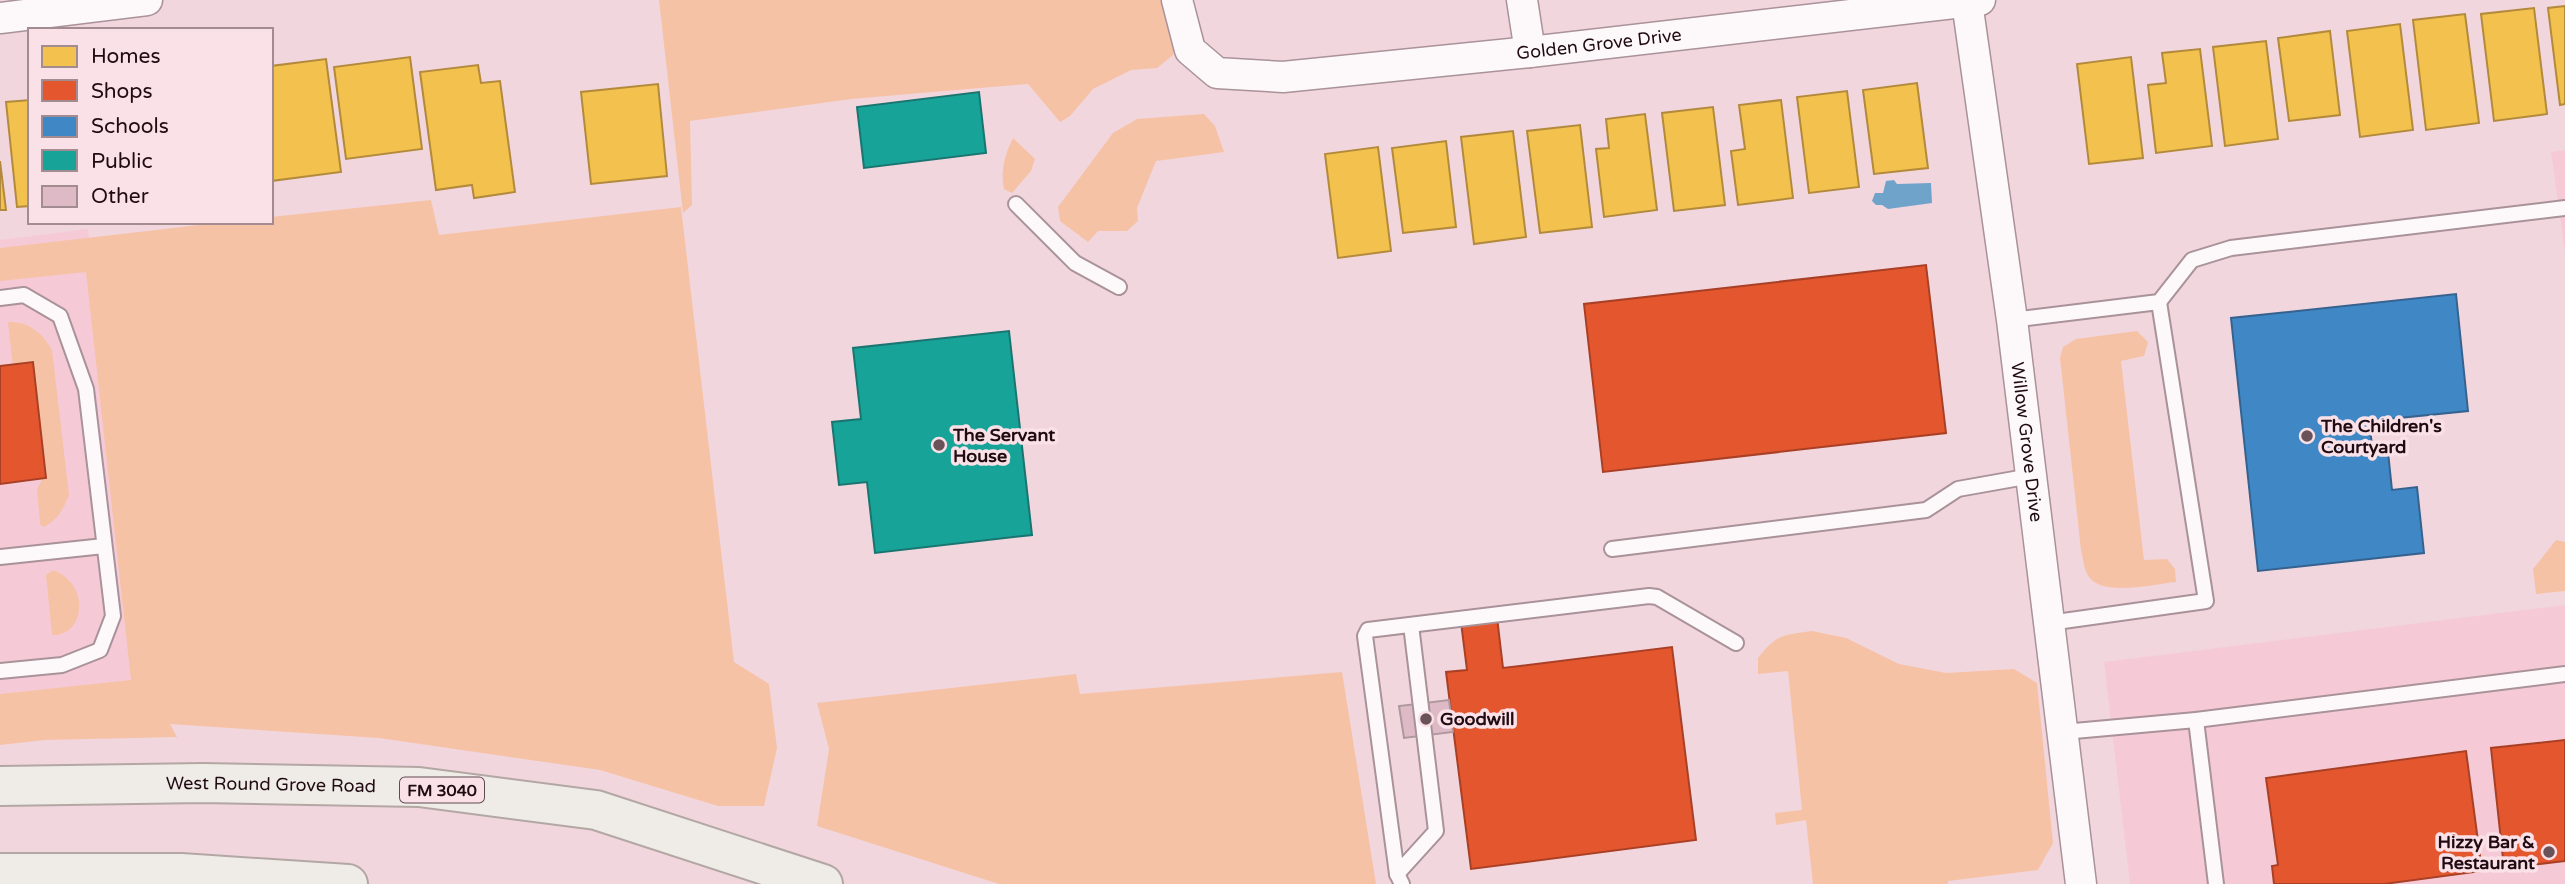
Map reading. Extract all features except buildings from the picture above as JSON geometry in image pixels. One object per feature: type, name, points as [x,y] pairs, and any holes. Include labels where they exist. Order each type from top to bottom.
[{"type":"main road","name":"West Round Grove Road","points":[[0,786],[203,783],[419,788],[596,810],[757,868],[810,882]]},
{"type":"main road","points":[[0,873],[348,884]]},
{"type":"street","points":[[0,18],[147,0]]},
{"type":"street","name":"Golden Grove Drive","points":[[1177,0],[1190,50],[1217,74],[1283,76],[1530,52],[1974,1]]},
{"type":"street","points":[[1522,0],[1530,52]]},
{"type":"street","name":"Willow Grove Drive","points":[[1974,1],[2063,732],[2075,882]]},
{"type":"lane","points":[[1016,204],[1075,263],[1119,287]]},
{"type":"lane","points":[[2012,320],[2159,302],[2192,260],[2231,248],[2565,208]]},
{"type":"lane","points":[[0,298],[24,295],[60,316],[86,389],[113,616],[100,650],[62,665],[0,671]]},
{"type":"lane","points":[[2049,623],[2206,601],[2159,302]]},
{"type":"lane","points":[[1612,549],[1926,509],[1958,489],[2031,475]]},
{"type":"lane","points":[[0,557],[104,546]]},
{"type":"lane","points":[[1400,879],[1365,636],[1368,630],[1649,596],[1657,597],[1736,643]]},
{"type":"lane","points":[[1400,879],[1436,831],[1410,625]]},
{"type":"lane","points":[[2063,732],[2196,720],[2565,674]]},
{"type":"lane","points":[[2196,720],[2216,884]]},
{"type":"shaded area","points":[[659,0],[1173,0],[1177,35],[1173,55],[1157,68],[1131,70],[1093,89],[1070,116],[1060,122],[1028,84],[851,99],[690,121],[692,205],[683,213]]},
{"type":"shaded area","points":[[1204,114],[1215,126],[1224,152],[1156,161],[1137,208],[1138,221],[1127,231],[1098,231],[1088,242],[1060,221],[1058,207],[1113,133],[1137,119]]},
{"type":"shaded area","points":[[1013,138],[1035,159],[1031,171],[1012,193],[1004,189],[1003,169]]},
{"type":"shaded area","points":[[2565,150],[2565,252],[2551,152]]},
{"type":"shaded area","points":[[431,200],[439,235],[681,207],[734,662],[769,684],[777,748],[764,806],[718,806],[600,770],[379,738],[170,724],[177,737],[45,740],[0,745],[0,694],[131,680],[86,272],[0,281],[0,248],[208,224],[273,224],[273,217]]},
{"type":"shaded area","points":[[88,229],[142,690],[0,706],[0,240]]},
{"type":"shaded area","points":[[8,322],[34,329],[52,350],[69,495],[60,514],[44,527],[40,524],[37,489],[42,480],[30,368],[13,367]]},
{"type":"shaded area","points":[[2137,331],[2148,342],[2144,356],[2121,361],[2144,560],[2167,559],[2175,569],[2176,582],[2117,588],[2096,583],[2089,577],[2084,564],[2060,358],[2063,347],[2076,339]]},
{"type":"shaded area","points":[[2556,540],[2565,542],[2565,591],[2536,594],[2533,569]]},
{"type":"shaded area","points":[[53,570],[65,577],[74,587],[79,609],[71,628],[52,635],[46,575]]},
{"type":"shaded area","points":[[2565,605],[2565,884],[2130,884],[2104,662]]},
{"type":"shaded area","points":[[1812,631],[1846,638],[1899,664],[1946,673],[2014,669],[2037,683],[2053,843],[2038,870],[1948,881],[1948,884],[1813,884],[1806,820],[1776,825],[1775,813],[1802,810],[1788,671],[1758,674],[1758,658],[1770,644],[1787,635]]},
{"type":"shaded area","points":[[1342,672],[1376,884],[999,884],[817,826],[829,749],[817,703],[1076,674],[1080,694]]},
{"type":"water","points":[[1894,180],[1897,184],[1931,183],[1932,203],[1888,209],[1876,205],[1872,201],[1875,193],[1883,193],[1886,181]]},
{"type":"place","name":"The Children's Courtyard","points":[[2307,436]]},
{"type":"place","name":"The Servant House","points":[[939,445]]},
{"type":"place","name":"Goodwill","points":[[1426,719]]},
{"type":"place","name":"Hizzy Bar & Restaurant","points":[[2549,852]]}]
